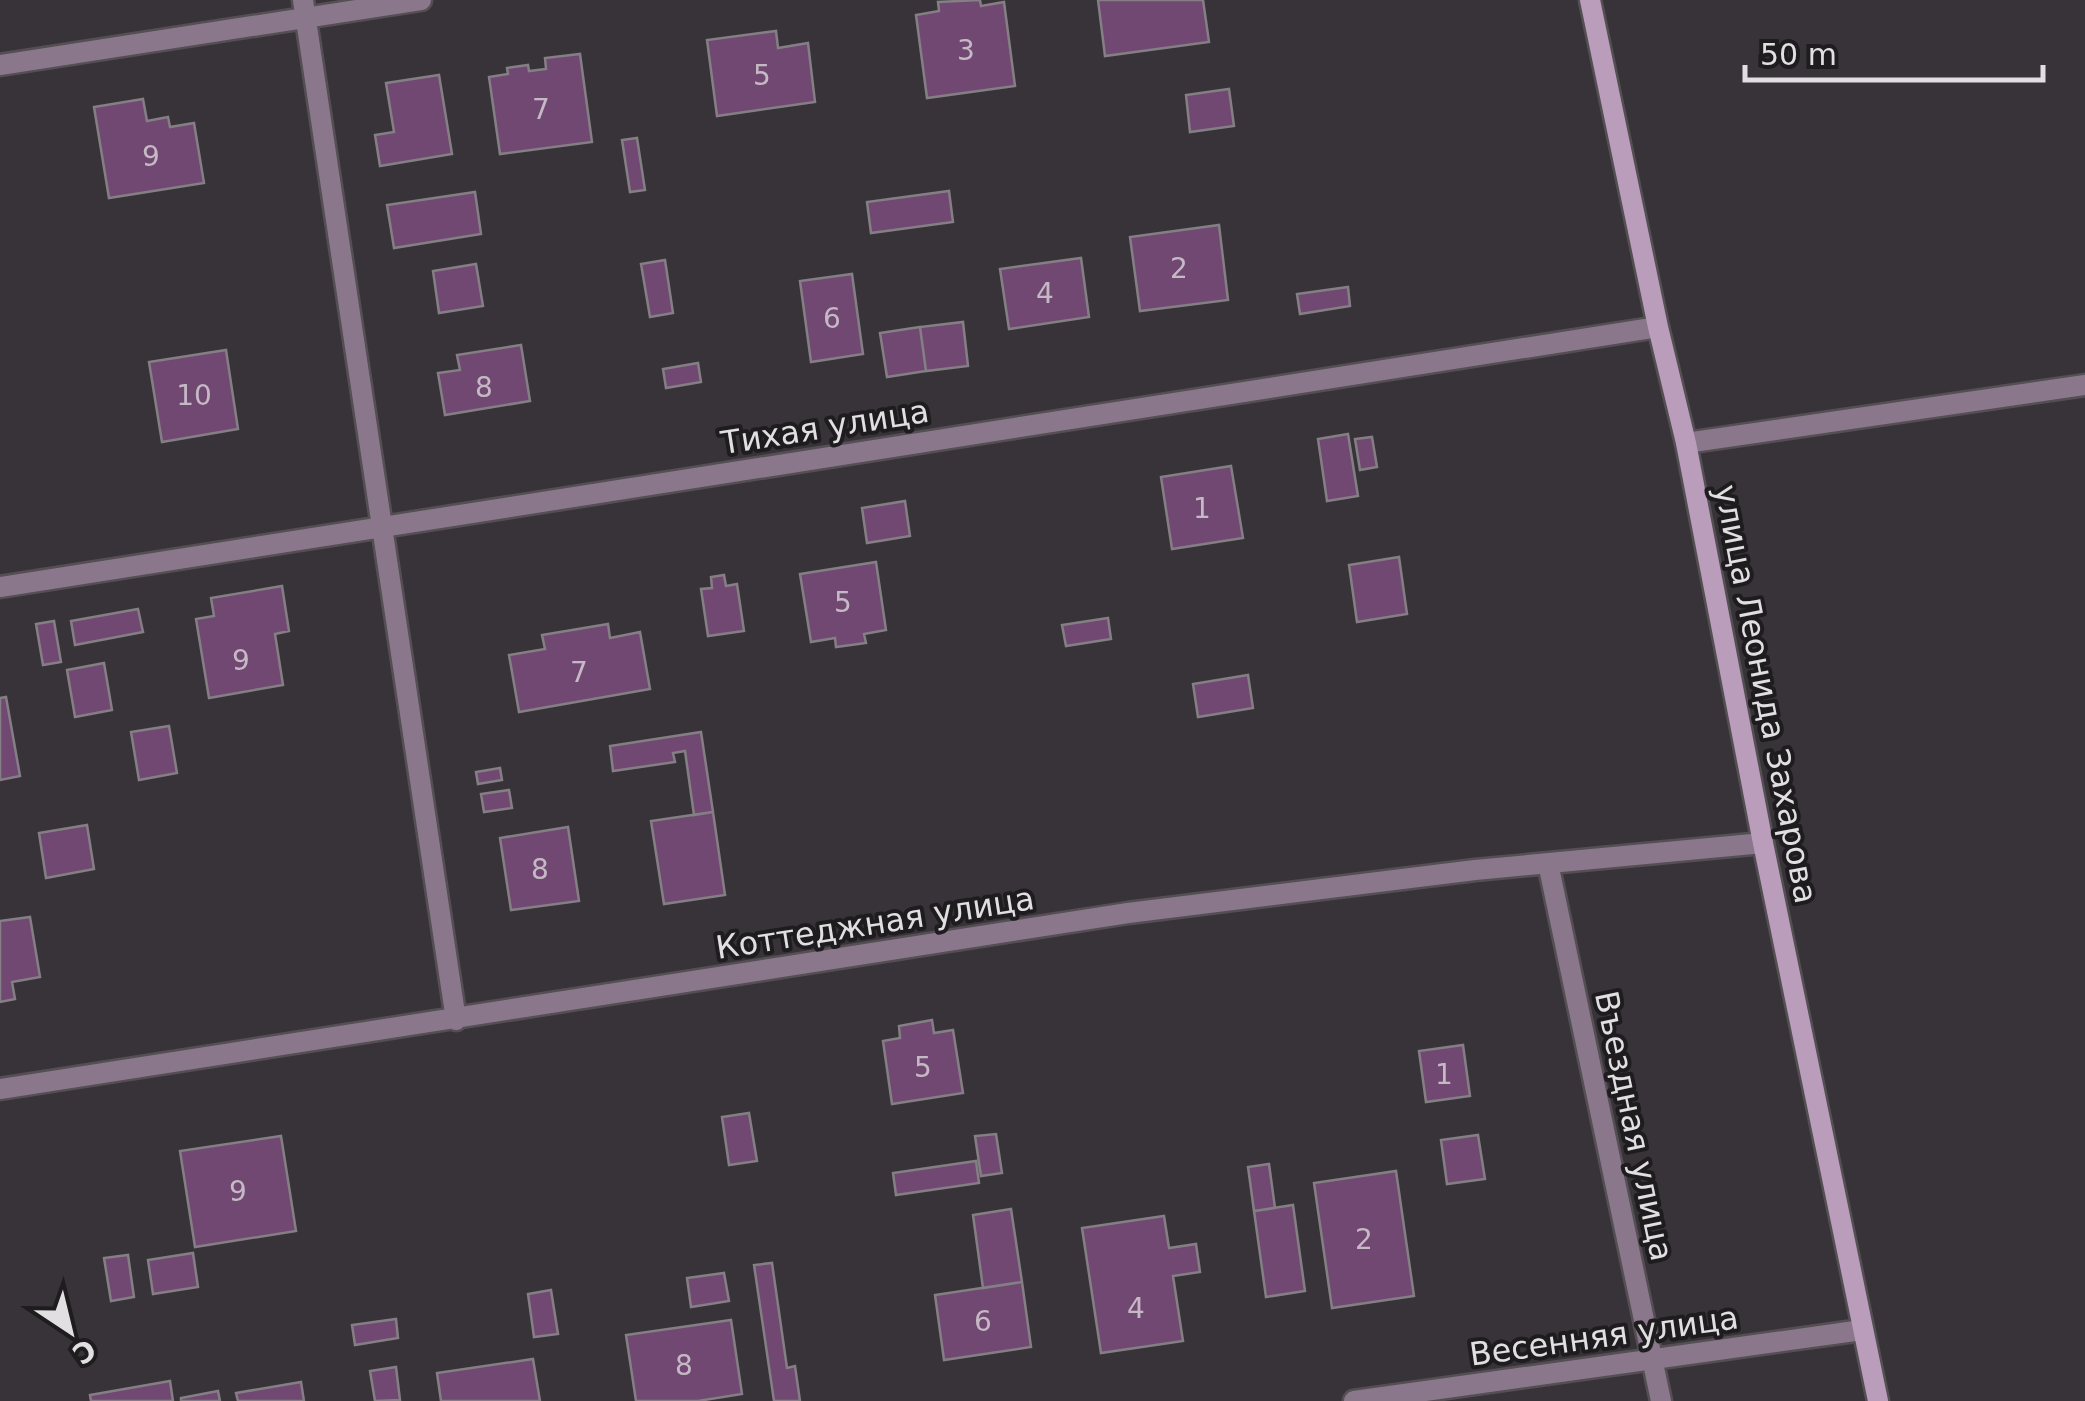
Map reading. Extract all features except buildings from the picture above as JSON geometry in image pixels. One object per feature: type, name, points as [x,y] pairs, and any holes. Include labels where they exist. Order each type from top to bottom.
[{"type":"main road","name":"улица Леонида Захарова","points":[[1590,0],[1686,443],[1878,1401]]},
{"type":"street","points":[[0,65],[304,9],[421,0]]},
{"type":"street","points":[[304,9],[456,1020]]},
{"type":"street","name":"Тихая улица","points":[[0,587],[1658,327]]},
{"type":"street","points":[[1686,443],[2085,385]]},
{"type":"street","name":"Коттеджная улица","points":[[0,1089],[1128,913],[1548,863],[1764,842]]},
{"type":"street","name":"Въездная улица","points":[[1548,863],[1660,1401]]},
{"type":"street","name":"Весенняя улица","points":[[1354,1401],[1862,1330]]}]
